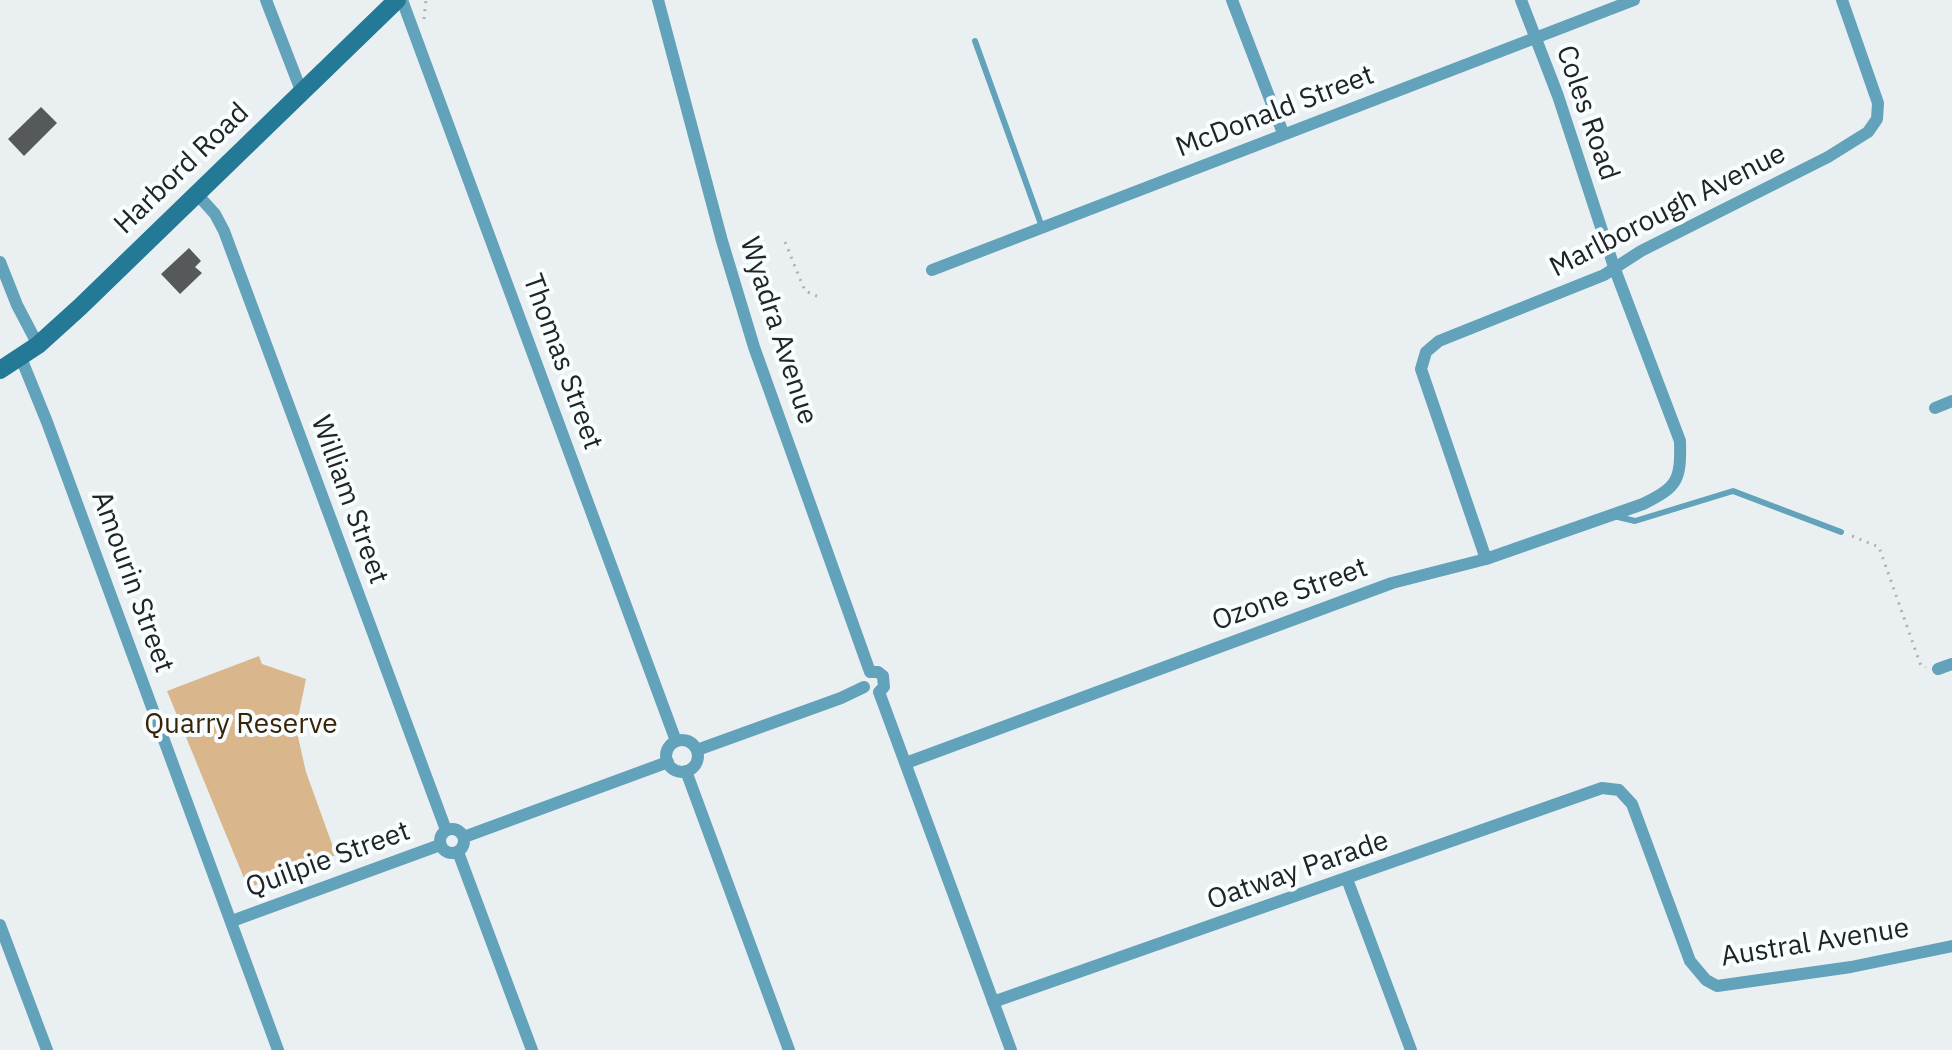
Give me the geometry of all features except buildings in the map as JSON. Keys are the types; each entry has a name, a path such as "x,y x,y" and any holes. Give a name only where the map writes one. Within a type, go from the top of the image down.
{"main road":[{"name":"Harbord Road","path":"0,370 38,345 400,0"}],"street":[{"path":"266,0 302,93"},
{"name":"Thomas Street","path":"400,0 676,741"},
{"name":"Wyadra Avenue","path":"658,0 743,312 870,672"},
{"path":"1232,0 1283,133"},
{"name":"Coles Road","path":"1521,0 1558,96 1614,267 1680,441 1680,468"},
{"name":"McDonald Street","path":"932,270 1634,0"},
{"name":"Marlborough Avenue","path":"1486,559 1421,369 1426,352 1439,341 1604,275 1641,251 1828,157 1868,132 1877,119 1878,103 1842,0"},
{"name":"William Street","path":"196,193 215,214 224,231 446,830"},
{"path":"0,262 17,305 38,345"},
{"name":"Amourin Street","path":"21,358 278,1050"},
{"path":"1935,408 1952,401"},
{"name":"Ozone Street","path":"906,763 1392,583 1486,559 1611,515 1668,492 1680,468"},
{"path":"1938,669 1952,664"},
{"path":"870,672 883,676 884,687 879,692 868,692 864,687 863,680 870,672"},
{"path":"697,750 864,687"},
{"path":"879,692 1011,1050"},
{"path":"676,741 690,743 697,750 697,761 686,771 673,769 668,762 667,752 676,741"},
{"path":"464,837 668,762"},
{"path":"686,771 789,1050"},
{"name":"Oatway Parade","path":"993,1002 1602,788 1619,790"},
{"name":"Austral Avenue","path":"1619,790 1632,804 1690,961 1706,980 1717,986 1851,967 1952,946"},
{"path":"457,829 464,837 463,847 458,852 448,852 440,845 446,830 457,829"},
{"name":"Quilpie Street","path":"232,921 440,845"},
{"path":"458,852 532,1050"},
{"path":"1347,879 1411,1050"},
{"path":"0,925 47,1050"}],"lane":[{"path":"975,41 1042,227"},
{"path":"1611,515 1635,521 1733,491 1841,532"}],"path":[{"path":"785,242 805,291 819,297"},
{"path":"1841,532 1879,547 1921,666 1938,669"}],"green space":[{"name":"Quarry Reserve","path":"259,656 262,664 306,679 296,728 306,772 336,855 248,888 167,691"}]}
